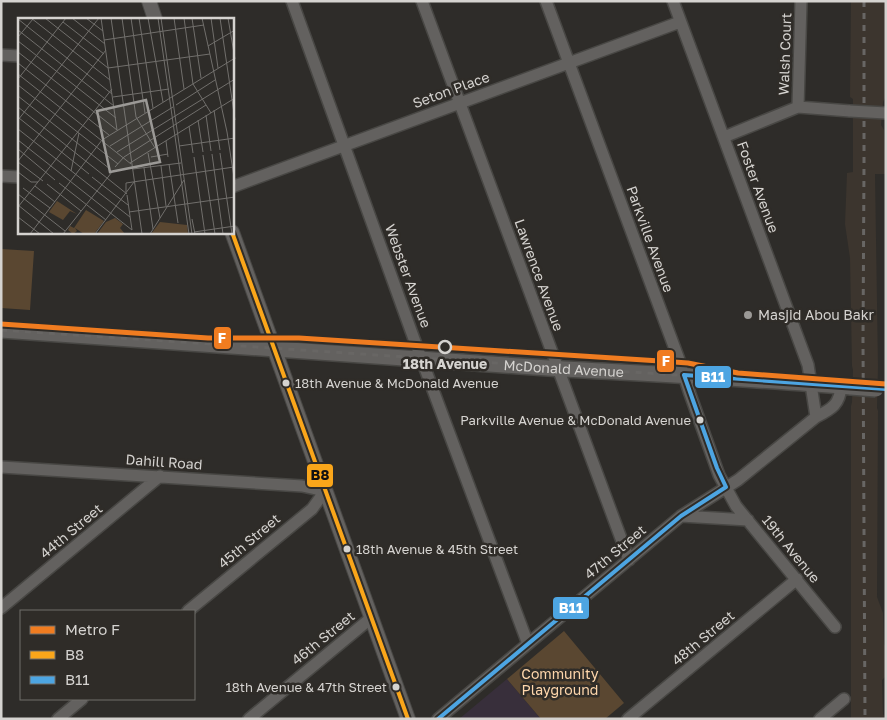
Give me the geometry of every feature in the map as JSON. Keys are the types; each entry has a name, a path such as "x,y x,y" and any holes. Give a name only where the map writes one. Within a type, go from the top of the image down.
{"main road":[{"name":"McDonald Avenue","path":"1,330 274,350 881,389"}],"street":[{"path":"149,1 155,18"},
{"name":"Webster Avenue","path":"292,1 528,644"},
{"name":"Lawrence Avenue","path":"422,1 629,560"},
{"name":"Parkville Avenue","path":"546,1 717,468 726,487"},
{"name":"Foster Avenue","path":"673,1 808,365 811,384"},
{"name":"Walsh Court","path":"798,108 802,1"},
{"name":"Seton Place","path":"234,186 680,22"},
{"path":"1,54 18,56"},
{"path":"724,137 798,108 886,114"},
{"path":"1,176 18,177"},
{"path":"233,234 408,719"},
{"path":"811,384 816,417"},
{"name":"47th Street","path":"438,719 681,516 738,480 816,417 828,411 835,404 846,386"},
{"name":"Dahill Road","path":"1,467 302,486 325,491"},
{"name":"44th Street","path":"1,608 160,476"},
{"name":"19th Avenue","path":"726,487 736,506 835,626"},
{"name":"45th Street","path":"189,610 310,510 325,491"},
{"path":"681,516 748,520"},
{"name":"48th Street","path":"628,719 797,580"},
{"name":"46th Street","path":"249,719 371,618"},
{"path":"820,719 844,699"},
{"path":"58,719 81,700"}],"shaded area":[{"path":"851,1 885,1 886,96 883,102 881,125 884,130 886,174 875,174 878,367 877,597 883,613 884,644 886,648 886,676 882,680 883,714 886,719 851,719 851,406 853,370 850,258 845,224 847,173 853,172 853,99 850,97"},
{"path":"507,679 541,719 459,719"}],"green space":[{"path":"1,249 34,251 30,310 1,308"},
{"name":"Community Playground","path":"564,631 624,703 605,719 541,719 507,679"}],"railway":[{"path":"864,1 865,719"},
{"path":"1,330 886,389"}],"metro line":[{"name":"F","path":"1,324 208,338 299,338 660,361 688,363 738,373 886,384"}],"transit line":[{"name":"B8","path":"233,234 408,719"},
{"name":"B11","path":"438,719 681,516 726,487 717,468 684,375 886,389"}],"place":[{"name":"Masjid Abou Bakr","path":"748,315"},
{"name":"18th Avenue","path":"445,347"},
{"name":"18th Avenue & McDonald Avenue","path":"286,383"},
{"name":"Parkville Avenue & McDonald Avenue","path":"700,420"},
{"name":"18th Avenue & 45th Street","path":"347,549"},
{"name":"18th Avenue & 47th Street","path":"396,687"}]}
